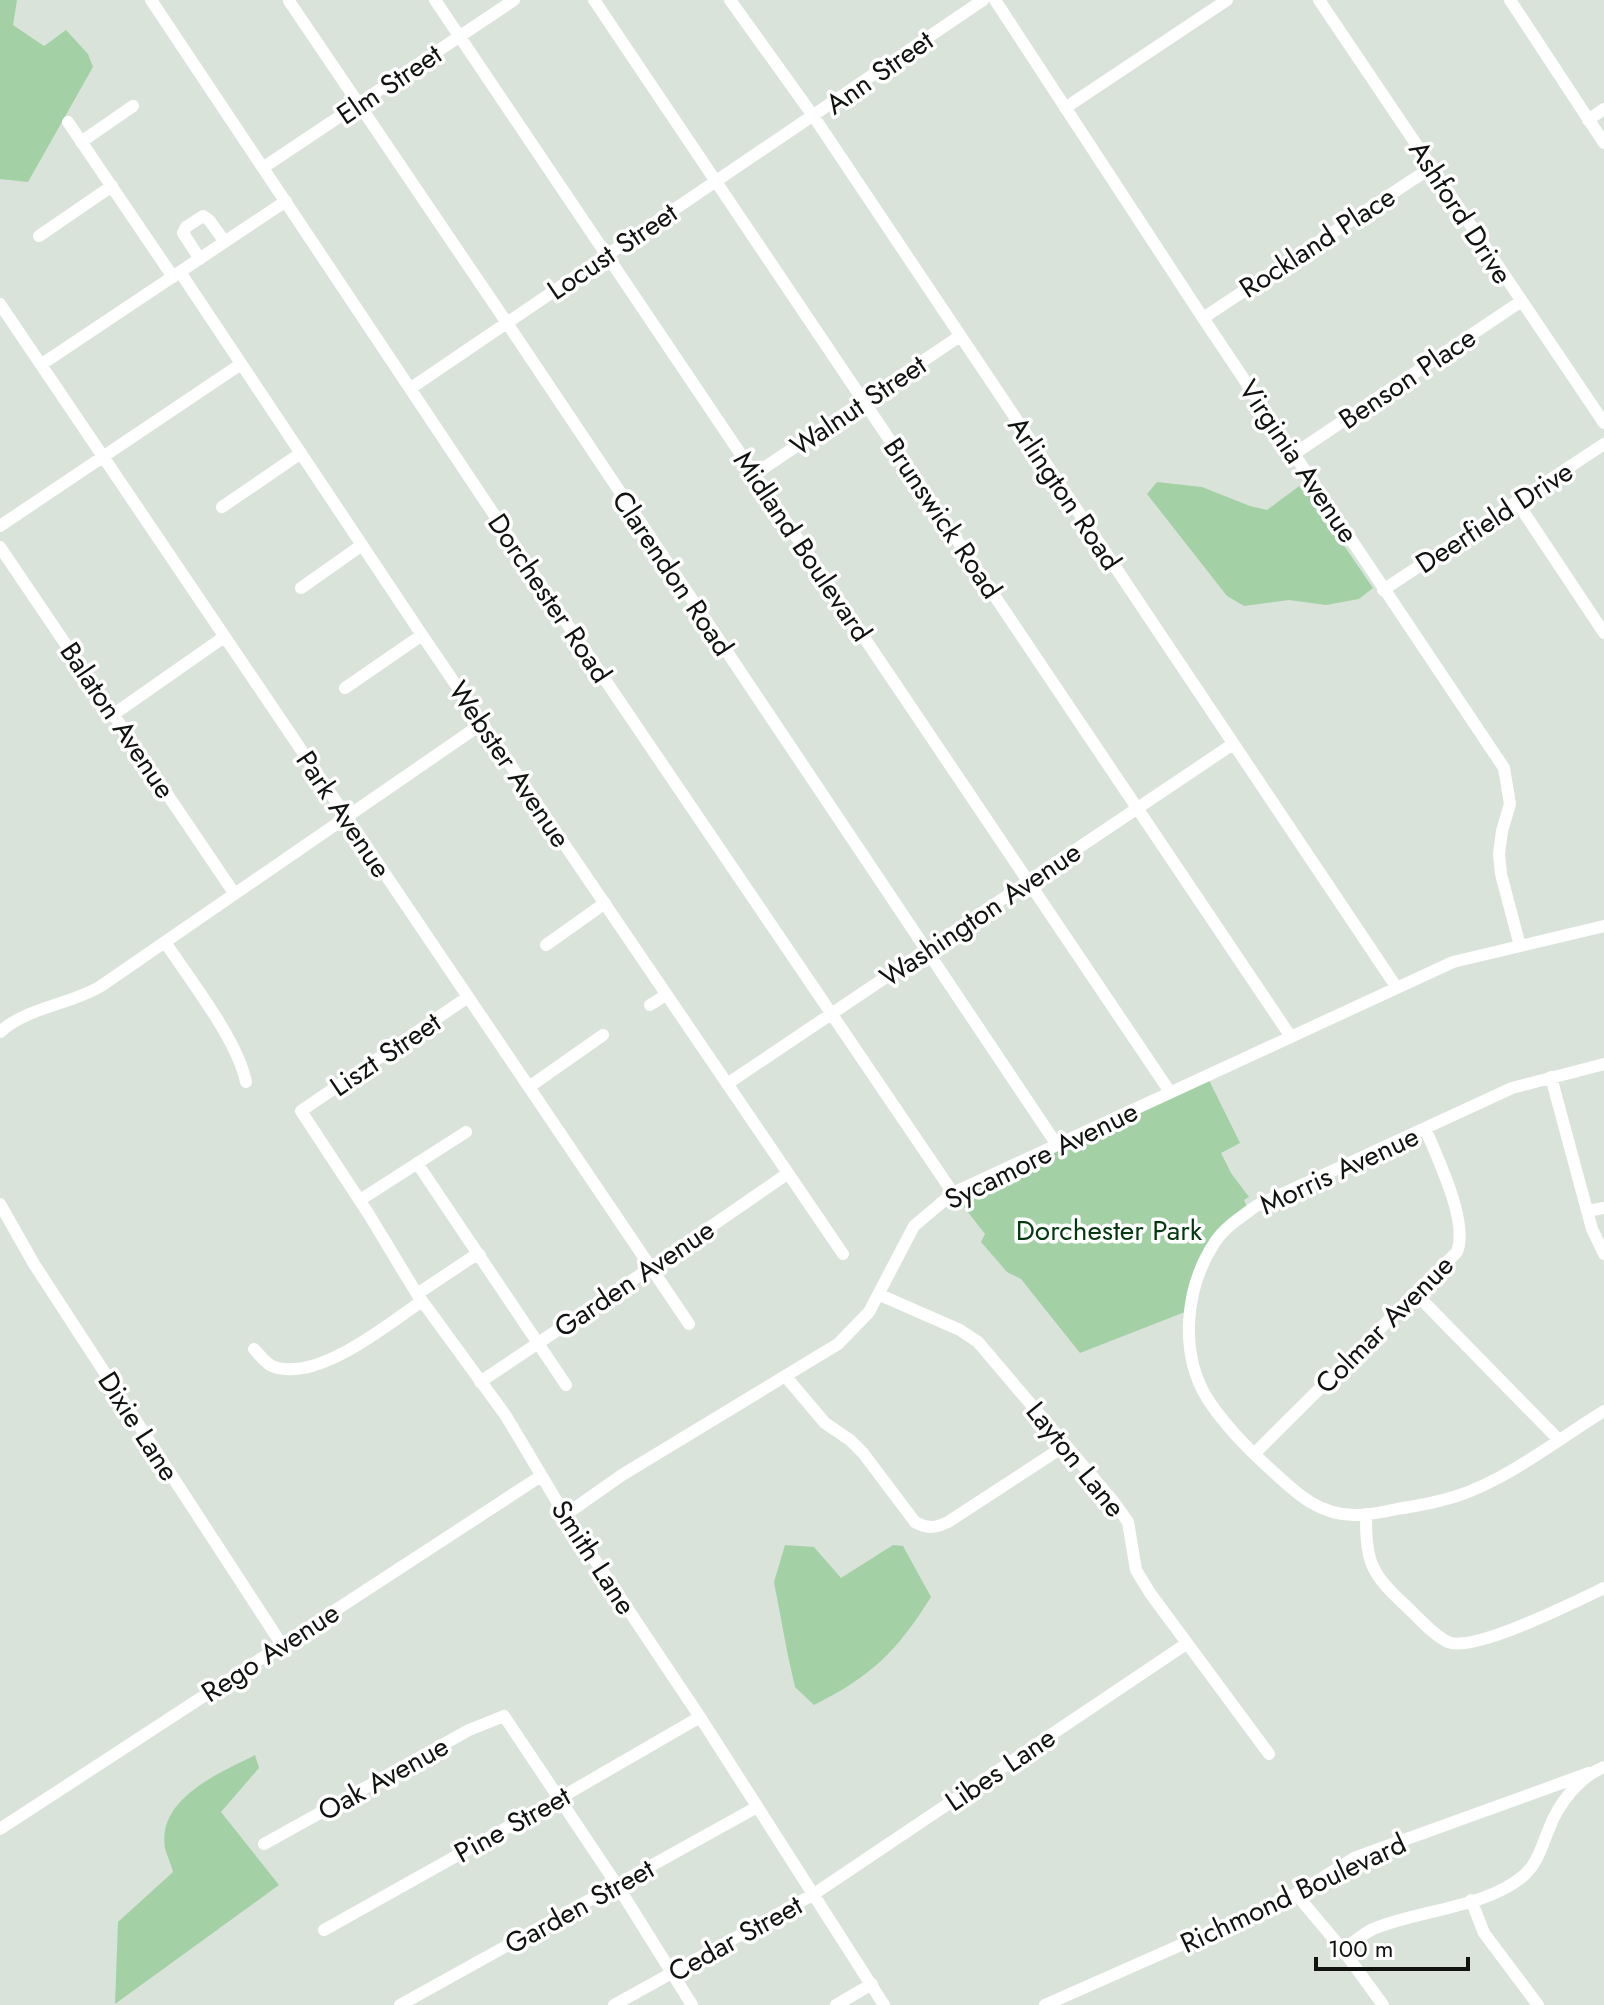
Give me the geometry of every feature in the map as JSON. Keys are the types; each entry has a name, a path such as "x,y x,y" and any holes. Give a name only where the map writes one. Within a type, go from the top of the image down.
{"street":[{"name":"Dorchester Road","path":"151,0 830,1015 953,1193"},
{"name":"Midland Boulevard","path":"435,0 1170,1092"},
{"name":"Elm Street","path":"264,167 514,0"},
{"name":"Brunswick Road","path":"594,0 1291,1037"},
{"name":"Arlington Road","path":"730,0 814,117 1397,988"},
{"name":"Ann Street","path":"814,117 983,0"},
{"name":"Virginia Avenue","path":"995,0 1383,590 1504,768 1510,804 1499,854 1501,874 1520,946"},
{"path":"1065,108 1227,0"},
{"name":"Ashford Drive","path":"1319,0 1604,423"},
{"path":"1510,0 1604,143"},
{"name":"Clarendon Road","path":"289,1 1057,1145"},
{"path":"81,142 133,106"},
{"path":"1588,120 1604,109"},
{"name":"Locust Street","path":"411,388 716,180 814,117"},
{"name":"Webster Avenue","path":"68,122 241,364 843,1254"},
{"name":"Rockland Place","path":"1203,318 1432,167"},
{"path":"39,236 112,186"},
{"path":"42,364 286,201"},
{"path":"200,259 183,233 193,222 203,216 225,242"},
{"name":"Benson Place","path":"1294,454 1520,302"},
{"name":"Park Avenue","path":"0,304 689,1324"},
{"name":"Walnut Street","path":"755,474 960,336"},
{"path":"0,526 241,364"},
{"name":"Deerfield Drive","path":"1383,590 1604,444"},
{"path":"222,507 301,453"},
{"path":"1517,502 1604,633"},
{"path":"301,588 362,545"},
{"name":"Balaton Avenue","path":"0,547 234,893"},
{"path":"345,688 422,635"},
{"path":"114,714 224,637"},
{"path":"0,1032 23,1017 90,992 347,819 483,723"},
{"name":"Washington Avenue","path":"727,1084 1233,744"},
{"path":"546,945 605,903"},
{"name":"Sycamore Avenue","path":"565,1515 622,1475 838,1344 863,1319 880,1295 914,1226 953,1193 1453,962 1604,926"},
{"path":"165,942 232,1045 242,1064 246,1082"},
{"path":"650,1005 666,995"},
{"name":"Liszt Street","path":"301,1111 468,997"},
{"path":"529,1087 603,1035"},
{"name":"Morris Avenue","path":"1604,1064 1512,1088 1256,1206 1224,1230 1204,1261 1190,1310 1190,1353 1207,1398 1254,1454 1309,1503 1333,1513 1366,1514 1457,1496 1498,1477 1604,1411"},
{"path":"1551,1077 1592,1229 1604,1254"},
{"name":"Smith Lane","path":"301,1111 420,1298 506,1416 565,1515 700,1717 884,2005"},
{"name":"Colmar Avenue","path":"1254,1454 1387,1319 1451,1261 1461,1243 1459,1221 1426,1130"},
{"path":"360,1200 466,1132"},
{"path":"417,1163 566,1385"},
{"name":"Garden Avenue","path":"480,1382 787,1174"},
{"name":"Dixie Lane","path":"0,1204 34,1264 282,1645"},
{"path":"1588,1211 1604,1208"},
{"path":"254,1349 271,1365 297,1368 316,1364 352,1348 480,1255"},
{"path":"1416,1294 1558,1439"},
{"name":"Layton Lane","path":"880,1295 960,1330 978,1342 1066,1445 1128,1522 1136,1570 1186,1644 1269,1754"},
{"path":"786,1377 812,1411 863,1453 915,1522 931,1528 975,1505 1066,1445"},
{"name":"Rego Avenue","path":"0,1829 541,1476"},
{"path":"1366,1514 1366,1547 1378,1577 1416,1616 1449,1642 1477,1641 1540,1618 1604,1588"},
{"name":"Libes Lane","path":"814,1894 1186,1644"},
{"name":"Oak Avenue","path":"264,1844 469,1730 504,1716 560,1798"},
{"name":"Pine Street","path":"324,1930 700,1717"},
{"name":"Richmond Boulevard","path":"1045,2005 1296,1894 1354,1858 1604,1767"},
{"path":"1343,1950 1375,1928 1471,1900 1510,1885 1538,1858 1557,1813 1589,1773"},
{"path":"560,1798 692,2005"},
{"name":"Garden Street","path":"400,2005 757,1807"},
{"name":"Cedar Street","path":"614,2005 814,1894"},
{"path":"1296,1894 1343,1950 1383,2005"},
{"path":"1471,1900 1484,1933 1538,2005"},
{"path":"836,2005 872,1984"}],"green space":[{"path":"0,0 17,0 13,25 44,46 66,30 88,54 93,67 28,182 0,179"},
{"path":"1157,482 1202,487 1267,510 1302,484 1373,588 1359,599 1326,605 1289,600 1244,606 1227,596 1147,494"},
{"name":"Dorchester Park","path":"1207,1076 1240,1143 1221,1153 1249,1197 1244,1200 1249,1211 1215,1241 1190,1310 1080,1353 1021,1279 1007,1272 981,1242 985,1234 953,1193"},
{"path":"785,1545 814,1547 841,1578 893,1545 903,1546 931,1597 907,1633 882,1660 852,1683 814,1705 795,1687 774,1582"},
{"path":"255,1755 259,1768 221,1812 279,1885 115,2004 118,1922 173,1872 165,1848 165,1830 171,1815 181,1801 209,1779"}]}
